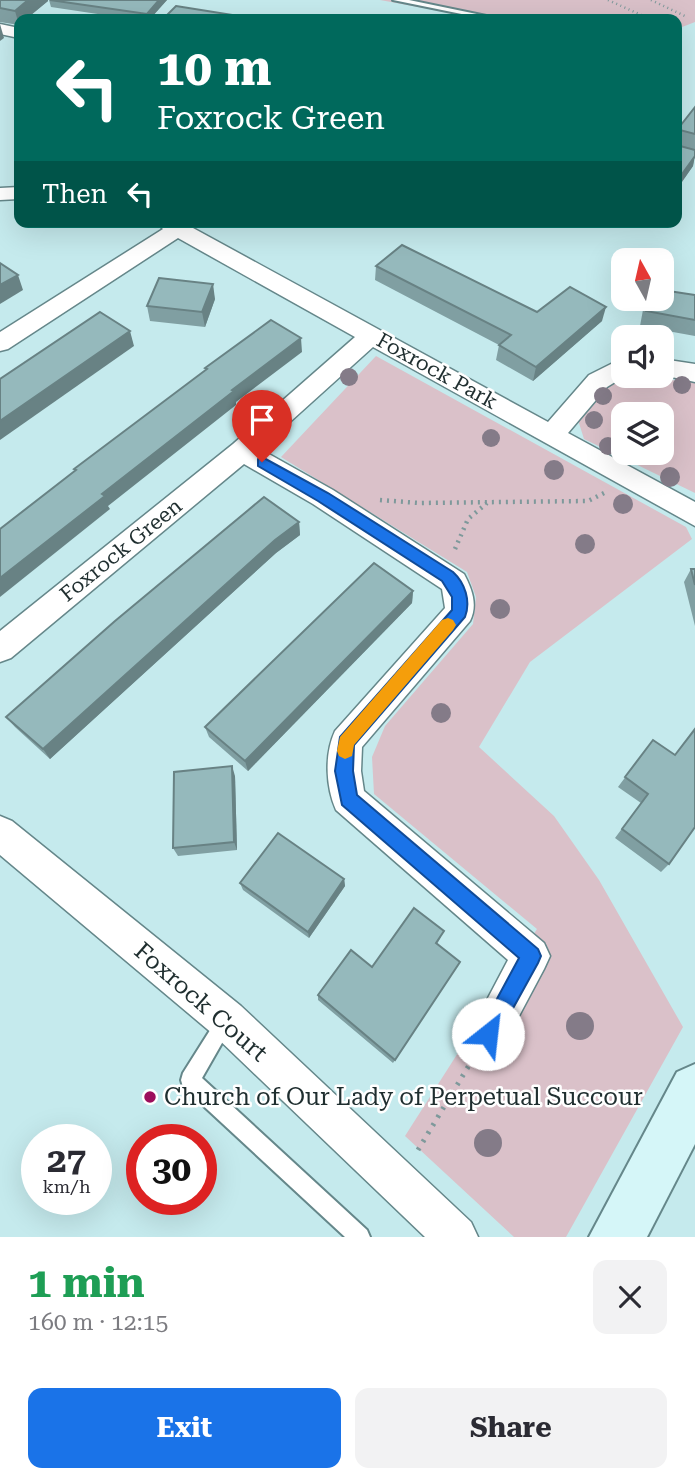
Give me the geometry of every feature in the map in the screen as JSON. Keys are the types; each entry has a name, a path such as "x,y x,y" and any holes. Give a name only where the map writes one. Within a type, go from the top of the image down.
{"main road":[{"path":"617,1237 695,1090"}],"street":[{"name":"Foxrock Park","path":"0,342 167,228"},
{"name":"Foxrock Park","path":"177,228 695,515"},
{"name":"Foxrock Green","path":"0,649 242,451 373,335"},
{"path":"674,369 695,373"},
{"path":"552,435 598,381 611,373"},
{"path":"242,451 323,497 454,582 460,597 460,612 346,742 344,771 348,799 531,956 488,1034"},
{"name":"Foxrock Court","path":"0,833 227,1020 456,1237"}],"lane":[{"path":"397,0 471,14"},
{"path":"227,1020 190,1080 360,1237"}],"path":[{"path":"608,0 639,14"},
{"path":"650,0 680,14"},
{"path":"682,15 687,17"},
{"path":"323,497 419,503 588,501 603,494 623,476"},
{"path":"448,577 457,542 468,519 489,502"},
{"path":"398,1182 488,1034"}],"shaded area":[{"path":"380,0 695,0 695,22 682,27 682,14 457,14"},
{"path":"376,356 686,527 692,539 530,662 479,747 554,816 599,880 683,1027 566,1237 514,1237 405,1136 537,929 374,794 372,757 385,726 473,624 476,597 467,572 281,457"},
{"path":"674,380 695,382 695,493 637,465 674,465 674,402 611,402 611,452 584,439 578,420 611,382 611,388 674,388"}],"building":[{"path":"0,0 28,0 15,11 0,8"},
{"path":"50,0 159,0 147,14"},
{"path":"176,6 226,14 168,14"},
{"path":"695,107 695,134 682,131 682,124"},
{"path":"682,147 695,150 695,156 682,174"},
{"path":"402,245 537,312 570,287 606,307 536,367 499,345 511,335 376,266"},
{"path":"0,263 18,275 0,285"},
{"path":"159,278 213,284 202,312 147,306"},
{"path":"674,292 695,295 695,320 651,312 674,312"},
{"path":"100,312 130,331 0,421 0,379"},
{"path":"271,320 301,338 232,390 234,391 102,494 105,496 0,578 0,529 76,470 74,469"},
{"path":"264,497 299,522 275,540 43,749 6,717 115,621"},
{"path":"374,563 413,591 245,761 205,727"},
{"path":"691,569 695,569 695,585"},
{"path":"695,729 695,827 669,864 622,829 648,794 625,777 653,740 675,755"},
{"path":"232,766 234,842 173,848 174,772"},
{"path":"278,833 344,879 308,932 240,883"},
{"path":"414,908 444,931 436,943 460,962 395,1060 318,995 351,950 372,967"}],"slow traffic":[{"path":"345,751 346,742 448,625"}],"place":[{"name":"Church of Our Lady of Perpetual Succour","path":"150,1097"}],"route":[{"path":"262,462 323,497 448,577 454,582 460,597 460,612 346,742 344,771 348,799 531,956 488,1034"}]}
